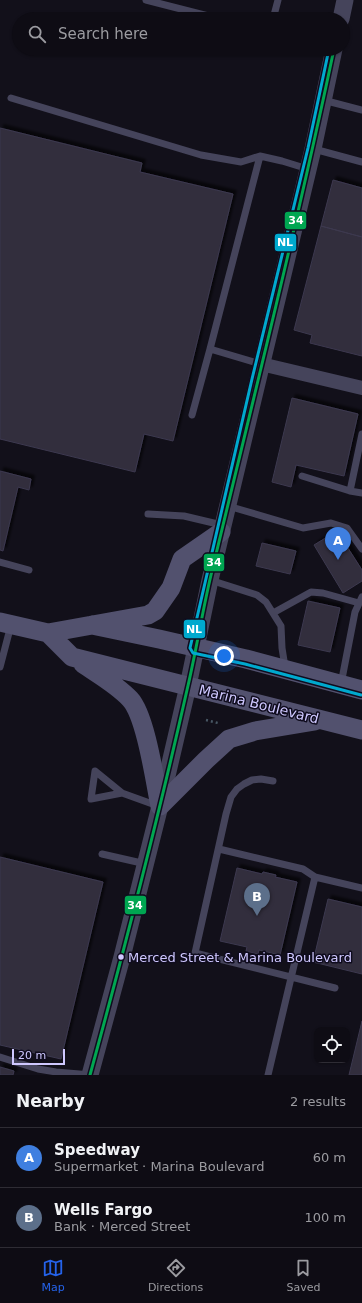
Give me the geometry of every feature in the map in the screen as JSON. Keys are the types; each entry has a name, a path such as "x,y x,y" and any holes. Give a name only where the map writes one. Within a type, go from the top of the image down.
{"main road":[{"path":"6,623 48,633 148,616 155,611 171,588 182,559 222,529"},
{"path":"92,625 246,659 362,690"},
{"path":"48,633 72,657 120,689 137,708 145,736 160,806"},
{"name":"Marina Boulevard","path":"72,657 362,730"},
{"path":"160,806 206,760 230,739 255,731 322,720"}],"street":[{"path":"342,12 345,0"},
{"path":"90,1075 124,952 160,806 227,506 313,149 332,56"},
{"path":"261,364 362,388"}],"lane":[{"path":"146,0 193,12"},
{"path":"275,12 278,0"},
{"path":"11,98 201,155 241,162 260,156 308,169"},
{"path":"323,100 362,110"},
{"path":"313,149 362,162"},
{"path":"192,415 260,156"},
{"path":"210,349 261,364"},
{"path":"350,490 362,434"},
{"path":"302,476 362,493"},
{"path":"227,506 304,528 331,523 347,528 362,549"},
{"path":"148,514 184,516 222,529"},
{"path":"0,562 29,570"},
{"path":"210,580 257,595 266,602 281,626 282,648 286,670"},
{"path":"273,613 311,592 360,600 355,612 341,684"},
{"path":"0,667 6,623"},
{"path":"122,793 91,799 95,771 122,793 160,806"},
{"path":"273,781 261,779 252,780 237,789 231,796 195,953 335,988"},
{"path":"218,849 303,869 315,877 362,888"},
{"path":"102,854 146,864"},
{"path":"268,1075 315,877"},
{"path":"0,1057 38,1069 90,1075"}],"path":[{"path":"206,720 218,723 220,729"}],"building":[{"path":"0,128 142,163 140,172 233,194 173,441 144,434 135,472 0,439"},
{"path":"333,180 362,188 362,237 321,226"},
{"path":"321,226 362,237 362,356 310,343 312,335 294,330"},
{"path":"292,398 358,414 344,476 296,465 291,487 272,482"},
{"path":"0,471 31,479 29,490 18,487 3,551 0,550"},
{"path":"337,531 362,570 362,581 343,593 314,545"},
{"path":"262,543 296,551 290,574 256,566"},
{"path":"308,601 340,608 330,652 298,645"},
{"path":"0,857 103,882 61,1059 0,1045"},
{"path":"237,868 262,874 263,872 276,875 275,877 297,882 280,955 259,950 258,954 246,951 247,947 220,941"},
{"path":"328,899 362,907 362,974 313,962"},
{"path":"362,1021 362,1075 349,1075"},
{"path":"0,1067 14,1071 13,1075 0,1075"}],"transit line":[{"name":"NL","path":"328,56 308,148 252,379 190,648 193,653 245,664 361,695"},
{"name":"34","path":"90,1075 165,787 211,575 290,247 333,56"}],"place":[{"name":"Speedway","path":"338,560"},
{"name":"Wells Fargo","path":"257,916"},
{"name":"Merced Street & Marina Boulevard","path":"121,957"}]}
